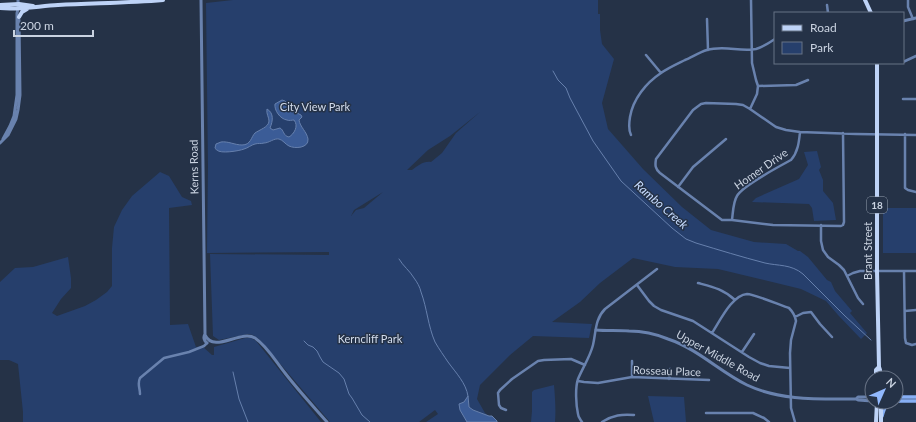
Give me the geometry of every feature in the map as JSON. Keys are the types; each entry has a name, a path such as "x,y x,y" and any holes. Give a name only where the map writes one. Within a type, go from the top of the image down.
{"main road":[{"path":"0,5 38,6 163,0"},
{"path":"865,0 871,12"},
{"path":"0,8 18,6 27,8 38,6"},
{"path":"19,17 27,8"},
{"name":"Brant Street","path":"877,64 877,271 880,370"},
{"name":"Brant Street","path":"876,370 879,367"},
{"path":"904,397 916,397"},
{"path":"904,401 916,401"},
{"path":"876,410 876,422"},
{"path":"881,420 883,410"}],"street":[{"name":"Kerns Road","path":"201,0 205,334 208,342"},
{"path":"750,108 757,94 758,86 753,70 751,0"},
{"path":"904,21 914,18 908,7 908,0"},
{"path":"827,5 828,12"},
{"path":"0,143 13,127 18,110 20,95 18,6"},
{"path":"3,140 14,116 17,95 16,43 18,6"},
{"path":"707,19 708,50"},
{"path":"631,135 629,124 634,103 639,94 660,73 708,50 719,48 760,48 774,40"},
{"path":"646,55 660,73"},
{"path":"904,62 916,56"},
{"path":"758,86 796,85 808,80"},
{"path":"904,99 916,99"},
{"path":"843,134 844,222 841,226 773,225 722,220 657,171 655,164 656,159 693,110 701,104 706,103 743,105 750,108 776,127 786,130 843,134 916,135"},
{"name":"Homer Drive","path":"732,220 736,196 748,185 791,160 798,149 800,132"},
{"path":"905,134 906,188 916,192"},
{"path":"678,187 693,167 726,140"},
{"path":"821,225 822,250 844,270 858,298 863,304"},
{"path":"582,422 578,415 576,398 578,381 590,356 598,318 604,310 657,269"},
{"path":"904,271 906,343 916,344"},
{"path":"847,276 853,272 916,271"},
{"path":"698,283 715,287 735,300"},
{"path":"637,285 654,306 661,310 693,321 760,363 769,366 790,368"},
{"path":"712,333 735,300 748,294 789,308 792,311 796,321 790,348 792,414 795,422"},
{"path":"905,311 916,310"},
{"path":"795,316 811,312 832,337"},
{"name":"Upper Middle Road","path":"596,330 636,331 670,339 695,352 747,385 766,392 791,398 818,399 864,397"},
{"path":"742,352 754,334"},
{"path":"140,394 138,385 140,378 161,360 189,352 204,346 208,342 221,342 245,336 254,338 261,342 327,422"},
{"path":"506,410 501,408 499,405 498,393 512,379 538,361 571,359 585,365"},
{"path":"632,361 632,377"},
{"path":"669,379 670,369"},
{"name":"Rosseau Place","path":"578,381 598,383 632,377 709,380"},
{"name":"Upper Middle Road","path":"856,398 858,400 864,400"},
{"path":"706,413 753,413 769,422"},
{"path":"602,422 614,416 634,415"}],"green space":[{"path":"233,0 598,0 598,14 600,14 602,44 614,59 602,103 608,129 643,169 682,207 711,230 754,242 786,244 808,257 827,280 831,282 835,291 852,311 850,313 867,333 861,339 826,301 801,289 718,269 675,267 633,258 600,283 580,302 552,322 592,324 589,338 533,336 510,355 480,385 477,399 485,413 489,416 469,407 468,397 464,402 476,415 491,422 426,422 438,414 435,410 419,422 330,422 259,339 248,334 219,340 213,336 210,254 329,255 329,252 207,253 208,167 206,3","holes":["480,112 456,133 442,153 431,162 423,163 412,170 407,170 428,150 450,136","383,192 364,208 356,210 351,216 354,210"]},
{"path":"817,151 821,167 819,170 823,180 823,191 833,203 836,220 814,221 812,208 809,204 752,202 756,198 799,179 808,165 804,152"},
{"path":"160,172 169,176 182,197 191,201 192,205 169,208 170,325 188,324 196,347 202,346 212,355 214,355 214,347 245,338 251,338 256,341 321,422 23,422 18,364 9,360 0,360 0,282 15,268 33,267 68,257 71,288 61,299 52,313 57,316 85,306 96,300 107,292 112,286 112,248 114,227 122,210 132,196"},
{"path":"883,208 916,208 916,253 883,253"},
{"path":"554,385 555,422 531,422 532,392 534,390"},
{"path":"648,396 684,397 686,422 654,422"}],"shaded area":[{"path":"282,100 302,117 299,120 308,139 308,142 304,146 292,147 277,139 266,143 255,144 238,151 222,152 216,150 216,144 221,142 242,145 247,144 255,133 266,127 269,123 267,109 271,113 272,117 270,128 273,130 280,128 286,135 289,137 291,136 296,125 294,120 282,118 275,109 275,104"},
{"path":"468,396 469,407 473,410 492,416 497,422 467,422 460,410 459,404 464,402"}],"waterway":[{"name":"Rambo Creek","path":"553,71 558,80 566,88 593,141 621,181 672,228 686,239 696,243 756,261 794,268 803,274 871,340"},
{"path":"399,259 420,288 435,342 463,382 468,396"},
{"path":"304,341 317,351 323,362 339,373 344,379 349,394 362,415 370,422"},
{"path":"233,372 239,399 248,422"}],"park label":[{"name":"City View Park","path":"315,107"},
{"name":"Kerncliff Park","path":"370,339"}]}
